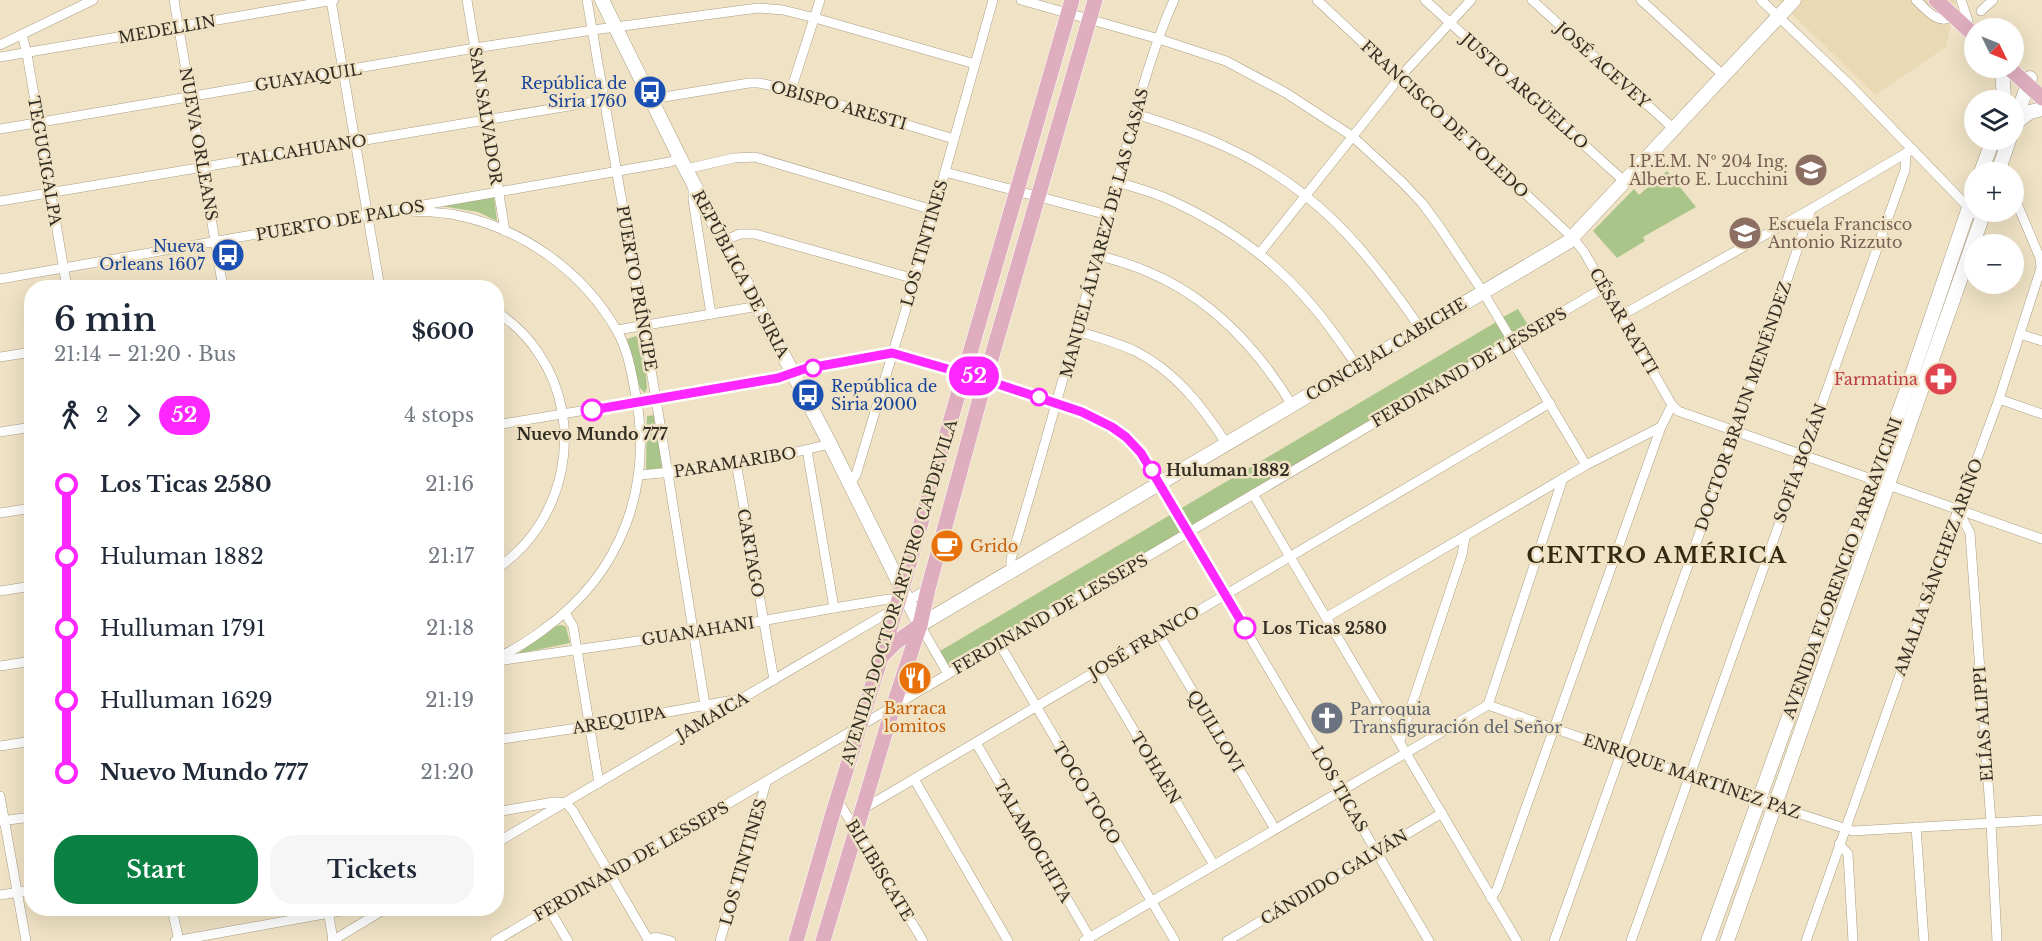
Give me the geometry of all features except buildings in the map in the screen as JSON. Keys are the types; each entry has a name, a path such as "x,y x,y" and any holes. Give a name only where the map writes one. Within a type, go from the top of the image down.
{"main road":[{"name":"REPÚBLICA DE SIRIA","path":"602,0 693,183 830,444 901,599 920,625"},
{"name":"AVENIDA DOCTOR ARTURO CAPDEVILA","path":"823,941 920,625 927,589 1095,0"},
{"name":"CONCEJAL CABICHE","path":"920,625 1573,238 1794,0"},
{"path":"1936,0 1964,21"},
{"path":"1945,0 1964,21"},
{"name":"AVENIDA DOCTOR ARTURO CAPDEVILA","path":"796,941 880,658 901,599 1069,7"},
{"path":"2033,84 2042,98"},
{"path":"2024,103 2033,84"},
{"path":"2024,117 2030,112 2042,109"},
{"name":"AVENIDA FLORENCIO PARRAVICINI","path":"1708,941 1964,222"},
{"name":"AVENIDA FLORENCIO PARRAVICINI","path":"1727,941 1887,485 1983,222"},
{"path":"880,658 895,643 920,625"}],"street":[{"path":"0,43 93,0"},
{"name":"NUEVA ORLEANS","path":"174,0 222,280"},
{"path":"332,0 379,280"},
{"name":"MEDELLIN","path":"0,57 332,0"},
{"name":"SAN SALVADOR","path":"467,0 505,231"},
{"name":"PUERTO PRÍNCIPE","path":"588,0 705,705 709,717"},
{"path":"791,90 820,0"},
{"name":"LOS TINTINES","path":"849,484 856,475 915,279 993,0"},
{"path":"1021,0 1069,7 1088,19 1226,61 1320,114 1352,136 1422,203 1483,292 1586,465"},
{"name":"MANUEL ÁLVAREZ DE LAS CASAS","path":"1011,570 1011,559 1058,404 1136,114 1158,39 1174,0"},
{"name":"FRANCISCO DE TOLEDO","path":"1317,0 1573,238"},
{"name":"JUSTO ARGÜELLO","path":"1425,0 1625,182"},
{"path":"1259,254 1400,77 1471,0"},
{"name":"JOSÉ ACEVEY","path":"1532,0 1674,129"},
{"path":"1641,0 1724,76"},
{"path":"1761,0 1848,82 1909,151 1964,203"},
{"path":"1916,0 1935,18 1964,22"},
{"path":"1961,0 1964,18"},
{"path":"1981,11 1993,0"},
{"name":"GUAYAQUIL","path":"0,129 475,48 758,8 783,10 815,18 975,64"},
{"name":"TEGUCIGALPA","path":"22,34 66,280"},
{"name":"OBISPO ARESTI","path":"652,99 759,83 791,90 954,139"},
{"name":"TALCAHUANO","path":"0,201 605,100"},
{"path":"1136,114 1197,134 1227,147 1259,164 1305,194 1342,227 1365,252 1420,328"},
{"path":"1622,315 1909,151"},
{"name":"SOFÍA BOZÁN","path":"1631,941 1905,170 1909,151"},
{"name":"PUERTO DE PALOS","path":"0,279 670,162 755,157 933,210"},
{"path":"945,171 1108,215"},
{"path":"1118,182 1167,198 1195,212 1229,232 1259,254 1310,302 1357,366"},
{"path":"693,183 693,200 711,314"},
{"name":"DOCTOR BRAUN MENÉNDEZ","path":"1554,941 1736,431 1811,209"},
{"path":"397,210 459,215 505,231 549,255 590,293 617,330 626,350 638,402 642,453 640,475 624,533 603,570 566,613 504,655"},
{"name":"AMALIA SÁNCHEZ ARIÑO","path":"1806,941 1999,399 2020,334 2041,262 2024,222"},
{"path":"724,240 740,234 755,234 915,279"},
{"name":"CÉSAR RATTI","path":"1573,238 1622,315 1672,405"},
{"path":"1098,255 1160,277 1210,309 1240,334 1267,366 1292,405"},
{"name":"FERDINAND DE LESSEPS","path":"495,941 1605,287"},
{"path":"617,330 759,306"},
{"path":"504,319 523,334 541,357 554,382 563,415 565,448 555,496 536,531 520,550 504,563"},
{"path":"1077,331 1123,346 1161,368 1186,388 1226,443"},
{"path":"2020,334 2042,341"},
{"path":"0,357 24,353"},
{"path":"504,424 778,378 804,369 892,353"},
{"name":"LOS TICAS","path":"892,353 986,380 1100,419 1126,437 1141,453 1429,941"},
{"path":"1999,399 2042,414"},
{"name":"JOSÉ FRANCO","path":"863,809 1550,403"},
{"path":"1491,898 1497,889 1661,427 1672,405 1682,414 2042,539"},
{"path":"1327,617 1563,478 1661,427"},
{"path":"0,432 24,428"},
{"name":"PARAMARIBO","path":"640,475 736,462 830,444"},
{"path":"807,450 834,608"},
{"name":"CARTAGO","path":"736,462 774,680"},
{"path":"1087,939 1488,705 1563,478"},
{"path":"1253,494 1517,941"},
{"path":"0,513 24,509"},
{"name":"ELÍAS ALIPPI","path":"1958,510 1970,533 1997,941"},
{"path":"1400,741 1462,555 1465,537"},
{"path":"0,591 24,587"},
{"name":"JAMAICA","path":"504,838 774,680 901,599 927,589"},
{"name":"GUANAHANI","path":"504,659 577,651 901,599"},
{"path":"566,613 571,621 577,651 599,783"},
{"name":"REPÚBLICA DE SIRIA","path":"920,625 948,674"},
{"name":"QUILLOVI","path":"1158,633 1275,829"},
{"name":"TOCO TOCO","path":"1000,645 1175,941"},
{"path":"0,666 24,662"},
{"name":"TOHAEN","path":"1098,670 1214,866"},
{"name":"AREQUIPA","path":"504,739 741,699"},
{"name":"ENRIQUE MARTÍNEZ PAZ","path":"1488,705 1775,806 1853,831 2042,820"},
{"path":"0,746 24,742"},
{"name":"TALAMOCHITA","path":"976,743 1087,939"},
{"path":"914,779 1008,941"},
{"name":"LOS TINTINES","path":"720,941 766,783"},
{"path":"0,796 2,821 26,941"},
{"name":"BILIBISCATE","path":"837,799 923,941"},
{"path":"504,811 554,802 566,803 611,873 649,940 656,937 671,941"},
{"name":"CÁNDIDO GALVÁN","path":"1227,941 1442,813"},
{"path":"2,821 24,818"},
{"path":"1916,827 1924,941"},
{"path":"1839,844 1848,854 1852,941"},
{"path":"0,895 24,891"},
{"path":"549,909 568,941"},
{"path":"173,916 177,941 304,916"},
{"path":"330,916 333,940 373,916"}],"shaded area":[{"path":"1778,0 1956,0 1946,47 1875,95"}],"green space":[{"path":"1667,171 1696,207 1643,237 1645,241 1617,258 1593,231 1634,189 1639,195"},
{"path":"494,197 497,221 478,212 441,206"},
{"path":"1518,309 1530,328 1514,336 1503,317"},
{"path":"1498,321 1507,339 1195,525 1191,526 1180,509"},
{"path":"642,334 647,387 645,393 640,388 627,339"},
{"path":"657,415 665,469 648,471 646,468 647,416"},
{"path":"1170,515 1181,532 952,671 940,651"},
{"path":"556,626 566,627 570,643 517,654"}],"bus line":[{"name":"52","path":"592,410 778,378 804,369 892,353 986,380 1082,412 1112,427 1126,437 1141,453 1245,628"}],"place":[{"name":"República de Siria 1760","path":"650,92"},
{"name":"I.P.E.M. Nº 204 Ing. Alberto E. Lucchini","path":"1811,170"},
{"name":"Escuela Francisco Antonio Rizzuto","path":"1745,233"},
{"name":"Nueva Orleans 1607","path":"228,255"},
{"name":"Farmatina","path":"1941,379"},
{"name":"República de Siria 2000","path":"808,395"},
{"name":"Nuevo Mundo 777","path":"592,410"},
{"name":"Huluman 1882","path":"1152,470"},
{"name":"Grido","path":"947,546"},
{"name":"Los Ticas 2580","path":"1245,628"},
{"name":"Barraca lomitos","path":"915,678"},
{"name":"Parroquia Transfiguración del Señor","path":"1327,718"}],"district":[{"name":"CENTRO AMÉRICA","path":"1657,555"}]}
